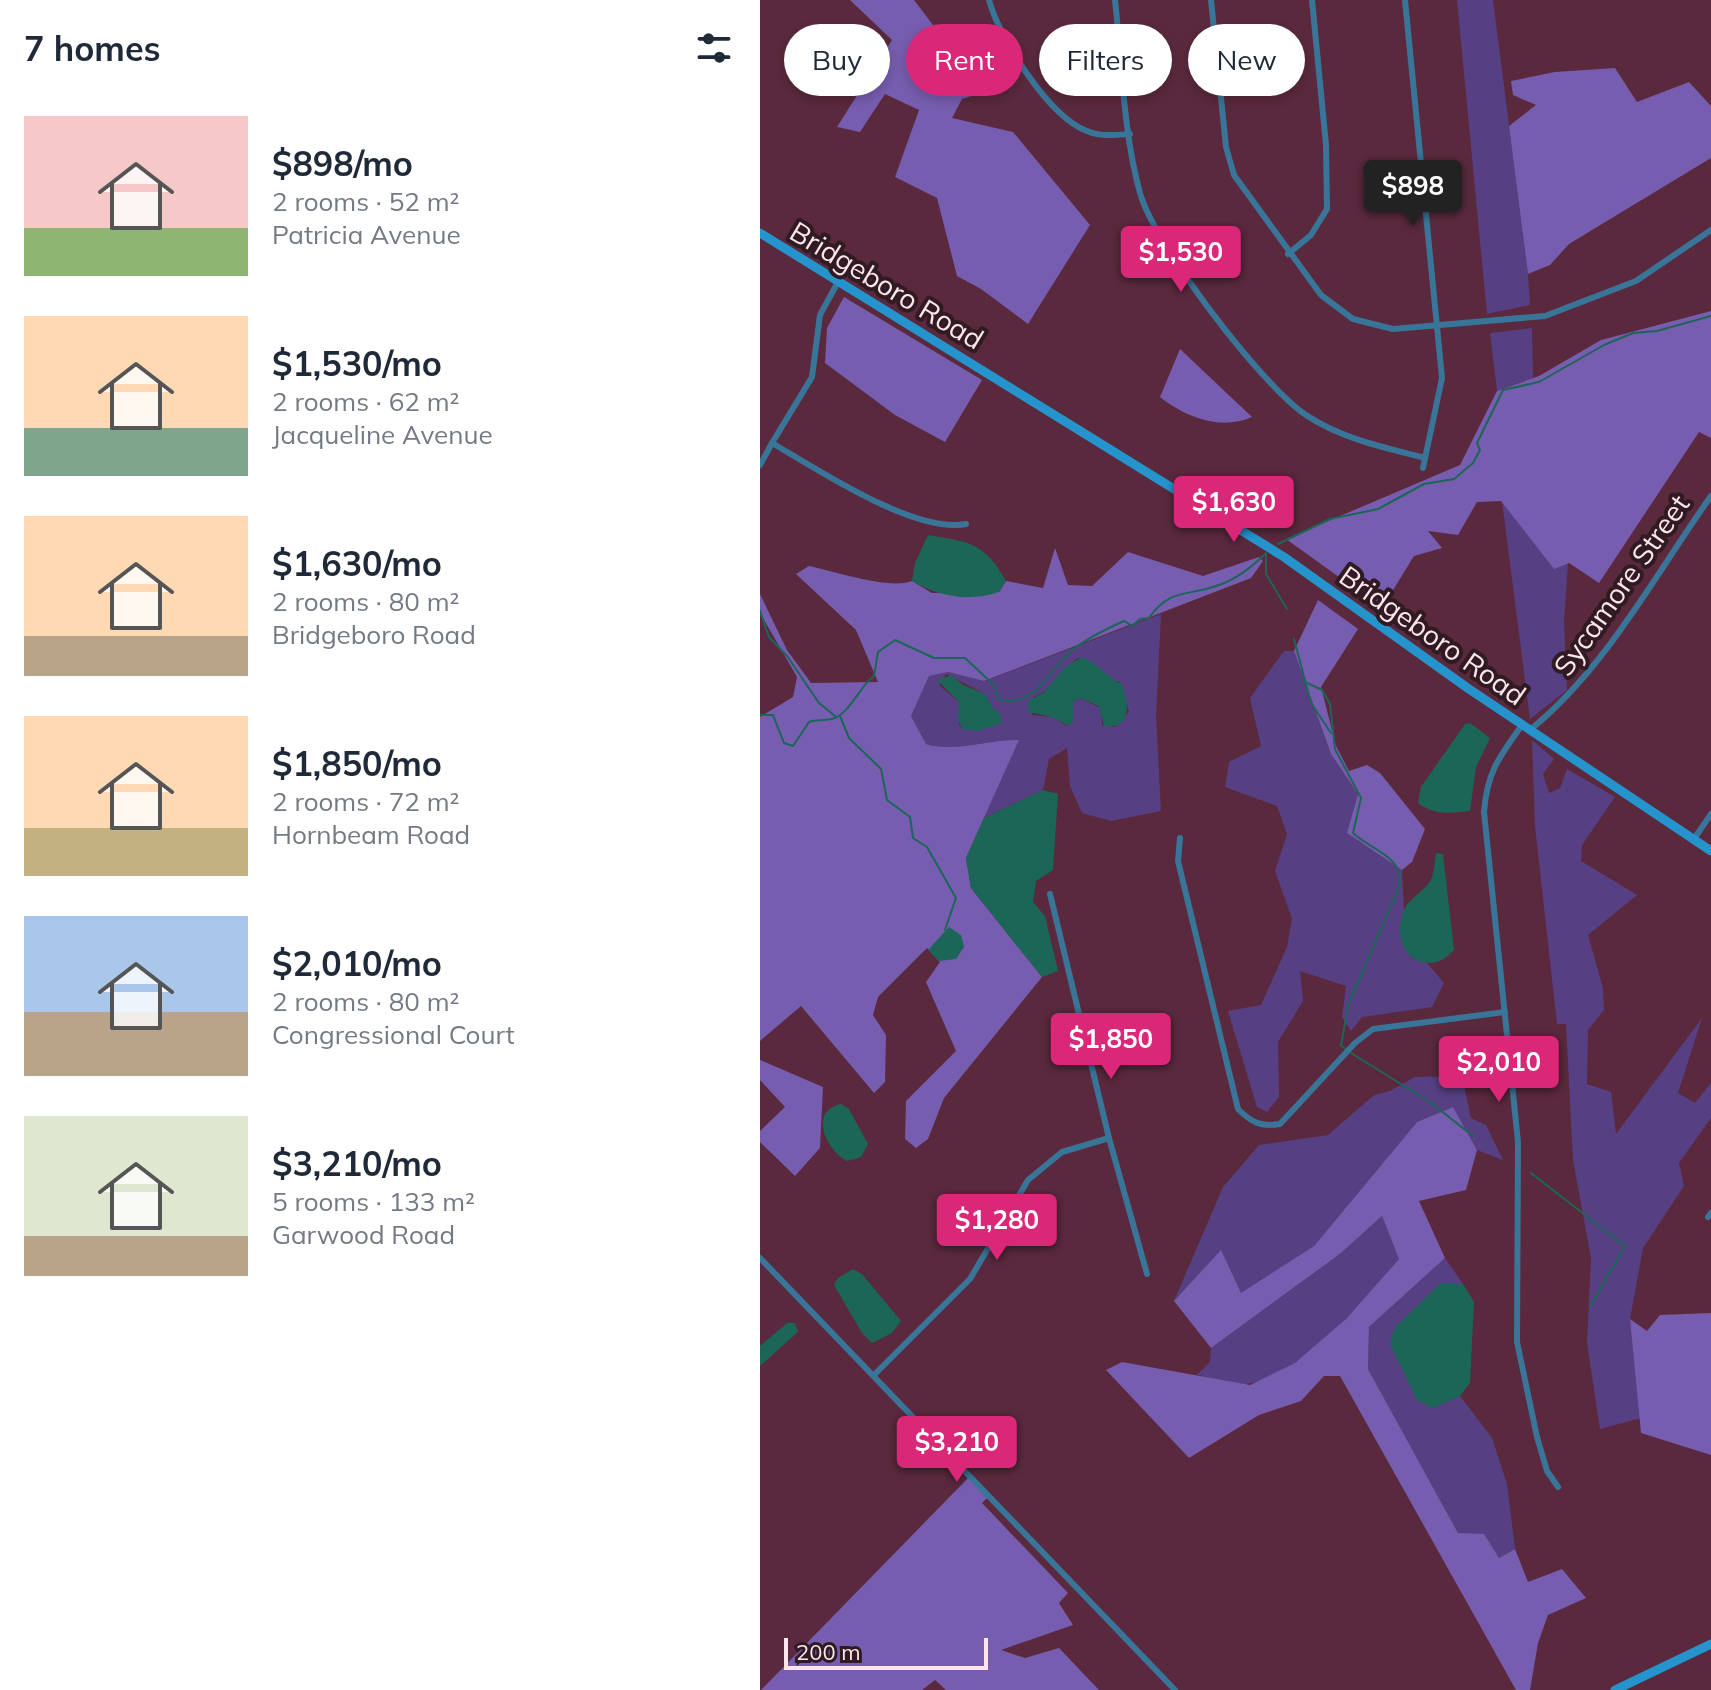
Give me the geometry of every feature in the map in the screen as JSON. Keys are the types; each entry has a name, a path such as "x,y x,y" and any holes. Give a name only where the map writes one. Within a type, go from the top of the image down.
{"main road":[{"name":"Bridgeboro Road","path":"760,233 1284,557 1526,727 1711,851"},
{"path":"1615,1690 1711,1644"}],"street":[{"path":"989,0 1007,43 1061,114 1086,131 1130,134"},
{"path":"1115,0 1130,134 1140,192 1155,231 1277,391 1304,414 1334,431 1425,458"},
{"path":"1211,0 1226,147 1234,175 1288,254 1321,295 1353,319 1393,329 1545,316 1591,301 1636,281 1711,230"},
{"path":"1288,254 1311,235 1327,209 1326,145 1312,0"},
{"path":"1405,0 1442,378 1423,468"},
{"path":"760,465 812,377 820,315 839,280"},
{"path":"772,443 868,499 940,524 966,524"},
{"name":"Sycamore Street","path":"1558,1487 1547,1471 1537,1437 1517,1342 1518,1142 1484,812 1487,782 1493,766 1526,727 1568,696 1602,656 1711,496"},
{"path":"1694,839 1711,814"},
{"path":"1180,838 1178,861 1238,1109 1249,1120 1264,1127 1280,1124 1355,1043 1373,1029 1505,1012"},
{"path":"1050,894 1109,1138 1147,1274"},
{"path":"874,1375 970,1279 1028,1180 1062,1152 1109,1138"},
{"path":"760,1258 1175,1690"}],"shaded area":[{"path":"850,0 914,0 932,24 906,24 906,96 971,96 962,99 952,118 1013,132 1090,225 1028,324 981,289 957,276 937,198 895,177 919,110 889,96 890,24 875,24"},
{"path":"1457,0 1493,0 1528,274 1530,305 1487,314"},
{"path":"1615,68 1637,102 1689,82 1711,106 1711,158 1569,244 1550,265 1528,274 1509,126 1536,105 1513,95 1511,81 1555,72"},
{"path":"857,96 884,96 860,132 837,127"},
{"path":"844,297 982,380 945,442 895,415 825,363 827,328"},
{"path":"1711,311 1711,438 1699,432 1599,583 1569,563 1554,569 1501,501 1477,502 1458,535 1428,531 1442,548 1414,556 1382,608 1286,539 1460,465 1497,391 1539,376 1601,340"},
{"path":"1532,328 1533,378 1497,391 1490,333"},
{"path":"1180,349 1252,417 1228,423 1204,420 1181,411 1160,397"},
{"path":"1502,501 1554,568 1568,563 1564,622 1567,690 1530,719"},
{"path":"928,535 965,542 982,551 1006,581 999,592 977,597 955,596 933,591 912,581 915,563"},
{"path":"1055,548 1068,585 1092,586 1128,552 1203,576 1259,557 1263,561 1251,578 984,681 948,672 929,676 911,716 926,744 949,747 1019,740 966,858 971,888 1042,977 944,1098 928,1139 916,1148 905,1139 906,1101 956,1051 926,982 940,962 927,948 878,997 873,1015 886,1035 885,1082 874,1093 801,1006 760,1041 760,717 793,697 797,677 760,613 760,594 787,650 811,683 878,682 856,630 796,574 809,566 876,582 912,581 932,593 999,592 1006,581 1043,588"},
{"path":"1318,600 1358,629 1321,687 1336,746 1349,771 1367,765 1380,773 1425,829 1412,862 1402,870 1347,833 1358,794 1331,754 1294,651"},
{"path":"1161,614 1156,716 1161,811 1111,821 1082,813 1070,786 1067,748 1049,759 1043,790 984,818 1019,740 948,747 926,744 911,716 929,676 948,672 985,681","holes":["1078,658 1091,662 1120,682 1129,712 1115,727 1102,725 1101,708 1080,698 1073,702 1072,723 1067,726 1053,717 1032,715 1033,697 1046,690","946,674 985,694 994,710 1001,714 1001,724 963,729 959,724 959,702 939,685"]},
{"path":"1284,651 1294,651 1331,754 1358,794 1347,833 1402,870 1404,910 1400,929 1412,958 1427,963 1444,983 1432,1007 1362,1017 1351,1031 1342,1017 1346,986 1300,971 1303,1001 1278,1042 1279,1097 1267,1112 1257,1107 1228,1011 1261,1005 1287,947 1292,919 1275,871 1287,834 1277,806 1225,787 1229,762 1261,746 1250,698"},
{"path":"1082,657 1122,684 1127,706 1124,719 1114,726 1104,726 1099,706 1080,698 1073,702 1073,721 1069,726 1052,717 1028,712 1029,700 1043,693 1064,668"},
{"path":"951,675 963,685 985,694 994,710 1001,714 1001,724 977,731 963,729 958,720 959,702 937,680"},
{"path":"1470,723 1490,738 1476,767 1470,811 1443,813 1418,803 1421,787 1465,724"},
{"path":"1532,740 1554,759 1543,774 1549,793 1560,788 1567,769 1615,797 1582,845 1581,861 1637,895 1588,935 1603,988 1604,1010 1588,1030 1587,1084 1611,1092 1616,1134 1702,1018 1678,1093 1695,1103 1711,1083 1711,1118 1679,1163 1684,1186 1643,1248 1630,1319 1641,1418 1600,1429 1587,1343 1591,1258 1573,1160 1566,1024 1557,1024 1535,826"},
{"path":"1043,790 1058,794 1053,870 1036,881 1033,902 1045,916 1058,971 1042,977 971,888 966,858 984,818"},
{"path":"1436,853 1443,854 1454,950 1442,960 1428,963 1419,961 1406,951 1400,927 1404,910 1431,880"},
{"path":"949,927 961,935 964,947 956,959 939,961 928,950"},
{"path":"760,1060 823,1087 820,1148 795,1176 760,1142 760,1131 785,1107 760,1080"},
{"path":"1462,1076 1471,1118 1486,1125 1503,1160 1477,1150 1453,1107 1417,1122 1314,1246 1241,1294 1221,1251 1174,1301 1223,1187 1259,1145 1328,1135 1374,1095 1390,1091 1415,1077"},
{"path":"841,1104 849,1109 868,1144 861,1157 847,1161 827,1140 823,1122 831,1108"},
{"path":"1453,1107 1477,1150 1466,1190 1419,1201 1445,1258 1369,1327 1368,1369 1458,1533 1484,1534 1499,1558 1515,1549 1528,1582 1562,1569 1586,1598 1548,1615 1538,1643 1530,1690 1516,1690 1340,1376 1324,1376 1301,1401 1259,1415 1189,1458 1106,1370 1122,1362 1250,1385 1295,1363 1346,1319 1399,1259 1382,1216 1341,1253 1211,1348 1174,1301 1221,1250 1241,1293 1314,1246 1417,1122"},
{"path":"1382,1216 1399,1259 1351,1314 1315,1349 1274,1375 1252,1383 1232,1383 1197,1375 1210,1362 1211,1348 1341,1253"},
{"path":"1445,1258 1463,1284 1440,1284 1433,1408 1460,1396 1492,1438 1507,1484 1515,1549 1499,1558 1458,1533 1368,1369 1369,1327"},
{"path":"853,1269 862,1274 901,1321 892,1333 872,1343 862,1333 834,1285 838,1278"},
{"path":"1440,1284 1463,1284 1474,1302 1470,1383 1460,1396 1433,1408 1417,1400 1390,1344 1395,1327"},
{"path":"1711,1313 1711,1455 1641,1433 1630,1319 1647,1331 1660,1315"},
{"path":"787,1323 795,1323 798,1332 760,1366 760,1346"},
{"path":"969,1477 988,1497 982,1503 1068,1593 1059,1603 1073,1625 1001,1650 1025,1658 1059,1648 1099,1690 946,1690 935,1680 922,1690 761,1690"}],"waterway":[{"path":"1278,544 1330,519 1378,509 1424,484 1454,479 1473,463 1480,450 1477,443 1503,390 1539,382 1604,345 1633,333 1657,331 1711,316"},
{"path":"760,715 773,715 784,743 793,746 809,722 835,718 846,710 874,676 878,652 895,640 934,658 965,658 995,686 998,699 1021,699 1039,687 1070,652 1089,639 1124,621 1132,626 1140,619 1149,618 1172,597 1208,589 1232,579 1266,553"},
{"path":"1266,554 1266,574 1287,609"},
{"path":"760,611 769,637 787,656 819,703 835,716"},
{"path":"1294,639 1311,703 1331,733"},
{"path":"1305,682 1322,690 1330,704 1335,749 1361,798 1353,833 1392,861 1400,877 1399,887 1348,1006 1341,1046 1346,1049"},
{"path":"840,716 849,738 881,769 887,800 910,817 913,838 927,847 956,898 945,930"},
{"path":"1351,1053 1430,1102 1473,1136"},
{"path":"1531,1173 1625,1246 1590,1307"}]}
